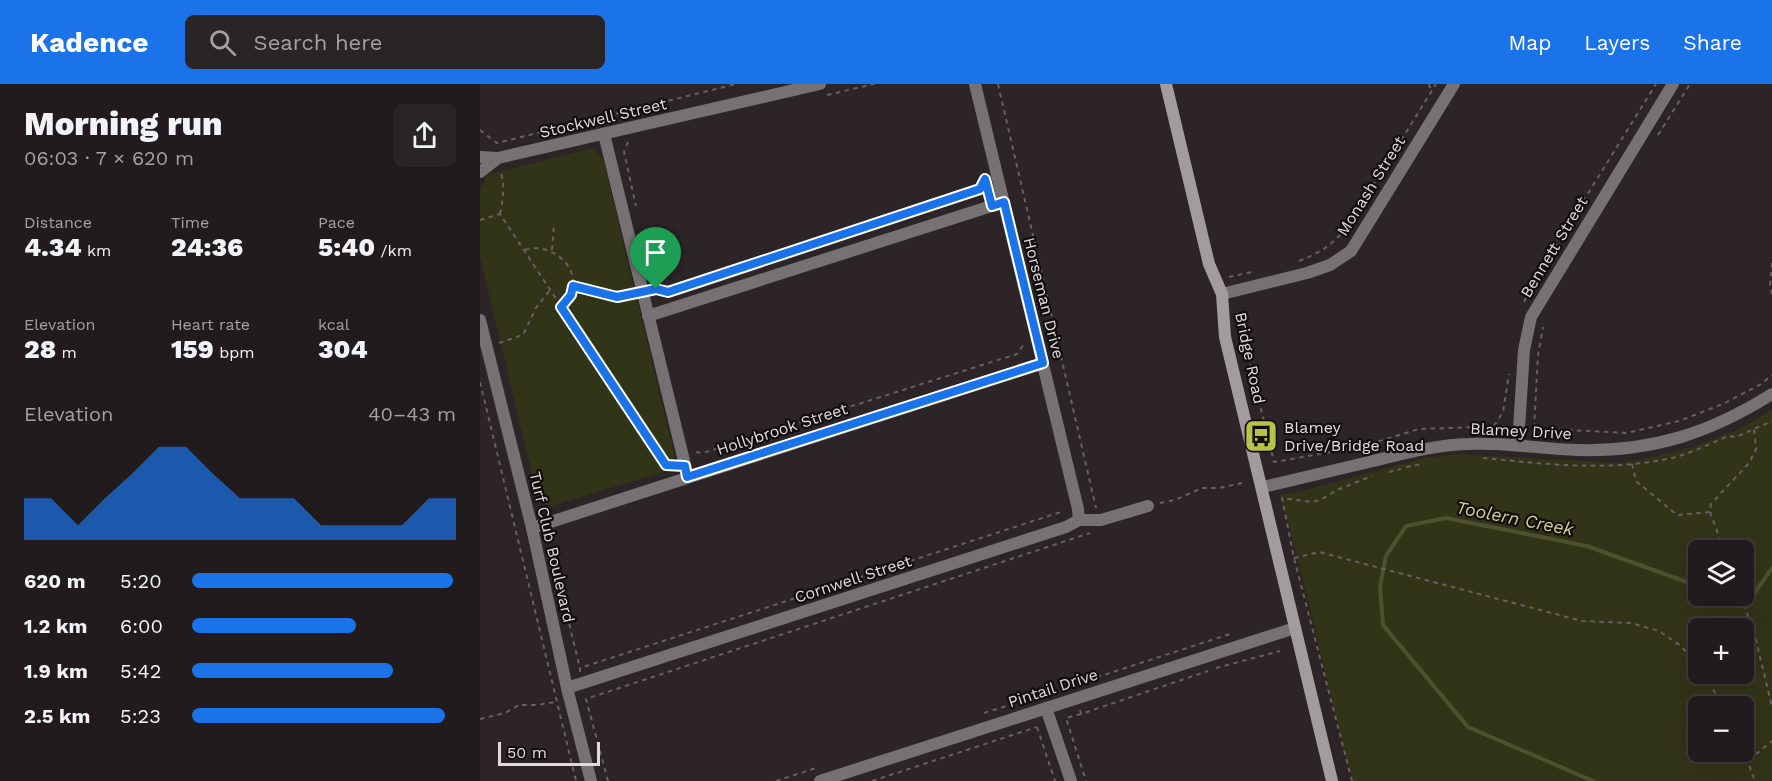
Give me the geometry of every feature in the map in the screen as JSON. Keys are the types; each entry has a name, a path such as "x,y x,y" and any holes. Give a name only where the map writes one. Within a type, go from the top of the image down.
{"street":[{"name":"Stockwell Street","path":"480,157 498,158 820,84"},
{"name":"Horseman Drive","path":"975,84 998,204 1043,363 1079,520"},
{"name":"Bridge Road","path":"1166,84 1209,264 1222,294 1225,337 1332,781"},
{"name":"Monash Street","path":"1222,294 1307,273 1330,265 1351,251 1454,84"},
{"name":"Bennett Street","path":"1518,444 1524,350 1531,316 1673,84"},
{"path":"604,134 686,471"},
{"name":"Stockwell Street","path":"480,172 498,158"},
{"path":"648,316 998,204"},
{"name":"Turf Club Boulevard","path":"481,328 532,528 567,688 591,781"},
{"name":"Hollybrook Street","path":"532,528 686,471 1043,363"},
{"name":"Blamey Drive","path":"1263,487 1427,448 1468,444 1518,444 1577,450 1650,446 1715,426 1772,394"},
{"name":"Cornwell Street","path":"567,688 1054,531 1079,520 1096,520 1148,506"},
{"name":"Pintail Drive","path":"820,781 1296,628"},
{"path":"1046,708 1071,781"}],"path":[{"path":"480,130 497,143 736,84"},
{"path":"586,699 1080,538 1092,532 1096,520 1095,502 998,84"},
{"path":"1430,84 1431,91"},
{"path":"1295,262 1318,253 1332,244 1348,225 1436,84"},
{"path":"1659,135 1690,84"},
{"path":"628,142 624,152 637,209"},
{"path":"498,158 504,184 504,198 500,214 666,465 686,471 698,453"},
{"path":"573,286 617,297 656,289 668,292 980,189 985,179 998,204"},
{"path":"480,220 500,214"},
{"path":"552,250 554,224"},
{"path":"524,251 540,248 552,250 565,261 571,270 573,286 571,295 561,307"},
{"path":"1772,263 1770,279 1772,294"},
{"path":"1229,278 1262,270"},
{"path":"486,347 523,335 536,308 550,290"},
{"path":"1235,303 1274,462"},
{"path":"1534,428 1538,355 1545,318"},
{"path":"693,452 703,453 1017,354 1026,341"},
{"path":"480,382 555,702 576,781"},
{"path":"1475,458 1589,466 1632,464 1674,457 1728,436 1736,437 1772,421"},
{"path":"1720,540 1710,512 1711,504 1749,463 1756,450 1754,428"},
{"path":"1383,473 1425,463"},
{"path":"1632,464 1636,481 1677,515 1710,512"},
{"path":"1352,781 1294,558 1282,498 1312,502 1372,476"},
{"path":"1148,506 1175,500 1202,488 1219,488 1242,483"},
{"path":"580,668 1064,511"},
{"path":"550,546 608,781"},
{"path":"1294,558 1319,552 1582,621 1631,623 1659,631 1681,646 1688,654"},
{"path":"1744,606 1755,636 1772,707"},
{"path":"480,719 505,713 519,705 555,702"},
{"path":"1081,714 1066,718 1086,781"},
{"path":"872,781 1036,728"},
{"path":"1754,755 1772,741"},
{"path":"1749,762 1755,781"}],"green space":[{"path":"593,148 603,159 675,457 664,472 551,506 539,503 480,257 480,189 487,175"},
{"path":"1772,410 1772,781 1352,781 1289,524 1279,495 1425,458 1455,454 1620,463 1692,447 1738,430"}],"waterway":[{"name":"Toolern Creek","path":"1593,781 1468,727 1383,625 1380,586 1386,556 1406,526 1446,518 1587,546 1688,582"},
{"name":"Toolern Creek","path":"1754,594 1772,568"}],"place":[{"name":"Blamey Drive/Bridge Road","path":"1261,436"}],"route":[{"path":"985,179 992,206 1004,202 1043,363 687,477 685,466 666,465 561,307 571,295 573,286 600,295 617,297 656,289 668,292 980,189 985,179"}]}
